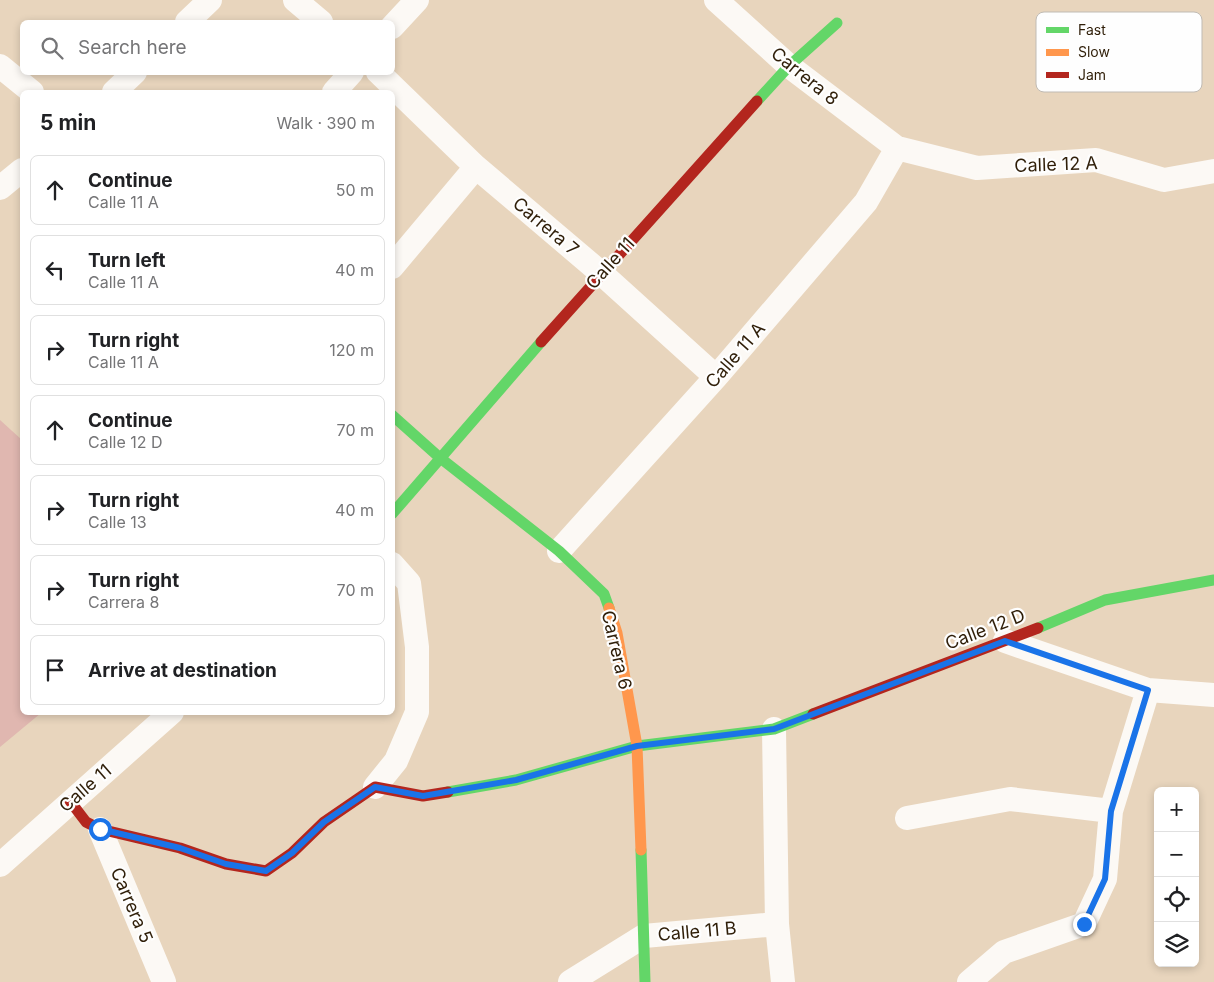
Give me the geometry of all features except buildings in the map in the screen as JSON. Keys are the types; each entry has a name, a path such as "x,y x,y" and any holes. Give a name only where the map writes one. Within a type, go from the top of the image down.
{"street":[{"path":"189,20 210,0"},
{"path":"295,0 319,20"},
{"path":"395,24 417,0"},
{"name":"Carrera 8","path":"716,0 789,66 898,148"},
{"name":"Calle 11","path":"395,510 601,273 789,66 837,23"},
{"path":"0,66 30,90"},
{"path":"116,90 132,75"},
{"path":"336,90 349,75"},
{"name":"Carrera 7","path":"381,75 476,167 601,273 716,377"},
{"name":"Calle 12 A","path":"898,148 977,168 1096,160 1164,180 1214,171"},
{"name":"Calle 11 A","path":"559,552 716,377 866,202 898,148"},
{"path":"395,263 476,167"},
{"path":"0,188 20,172"},
{"name":"Carrera 6","path":"395,418 440,457 559,552 604,594 617,634 637,746 645,982"},
{"path":"70,801 86,822 100,829 180,848 226,864 266,871 292,853 324,822 375,787 396,761 417,712 417,647 409,583 395,567"},
{"name":"Calle 12 D","path":"774,729 1005,641 1105,600 1214,580"},
{"path":"1005,641 1148,690 1214,695"},
{"path":"969,982 1004,952 1084,924 1105,879 1111,811 1148,690"},
{"name":"Calle 11","path":"0,865 169,715"},
{"path":"375,787 423,796 516,780 637,746 774,729 777,924 783,982"},
{"path":"907,818 1010,798 1111,811"},
{"name":"Carrera 5","path":"100,829 164,982"},
{"name":"Calle 11 B","path":"570,982 644,936 777,924"}],"shaded area":[{"path":"0,420 20,438 20,715 39,715 0,747"}],"traffic: fast":[{"path":"757,101 789,66 837,23"},
{"path":"395,511 541,342"},
{"path":"395,418 439,457 559,551 604,594 609,608"},
{"path":"1038,628 1105,600 1214,580"},
{"path":"448,792 516,780 637,746 774,729 813,714"},
{"path":"641,850 645,982"}],"traffic: slow":[{"path":"609,608 617,633 637,746 641,850"}],"traffic: jam":[{"path":"541,342 757,101"},
{"path":"813,714 1038,628"},
{"path":"70,801 86,822 100,829 180,848 226,864 266,871 292,853 324,822 375,787 423,796 448,792"}],"route":[{"path":"100,829 180,848 226,864 266,871 292,853 324,822 375,787 423,796 516,780 637,746 774,729 1005,641 1148,690 1111,811 1105,879 1084,924"}]}
